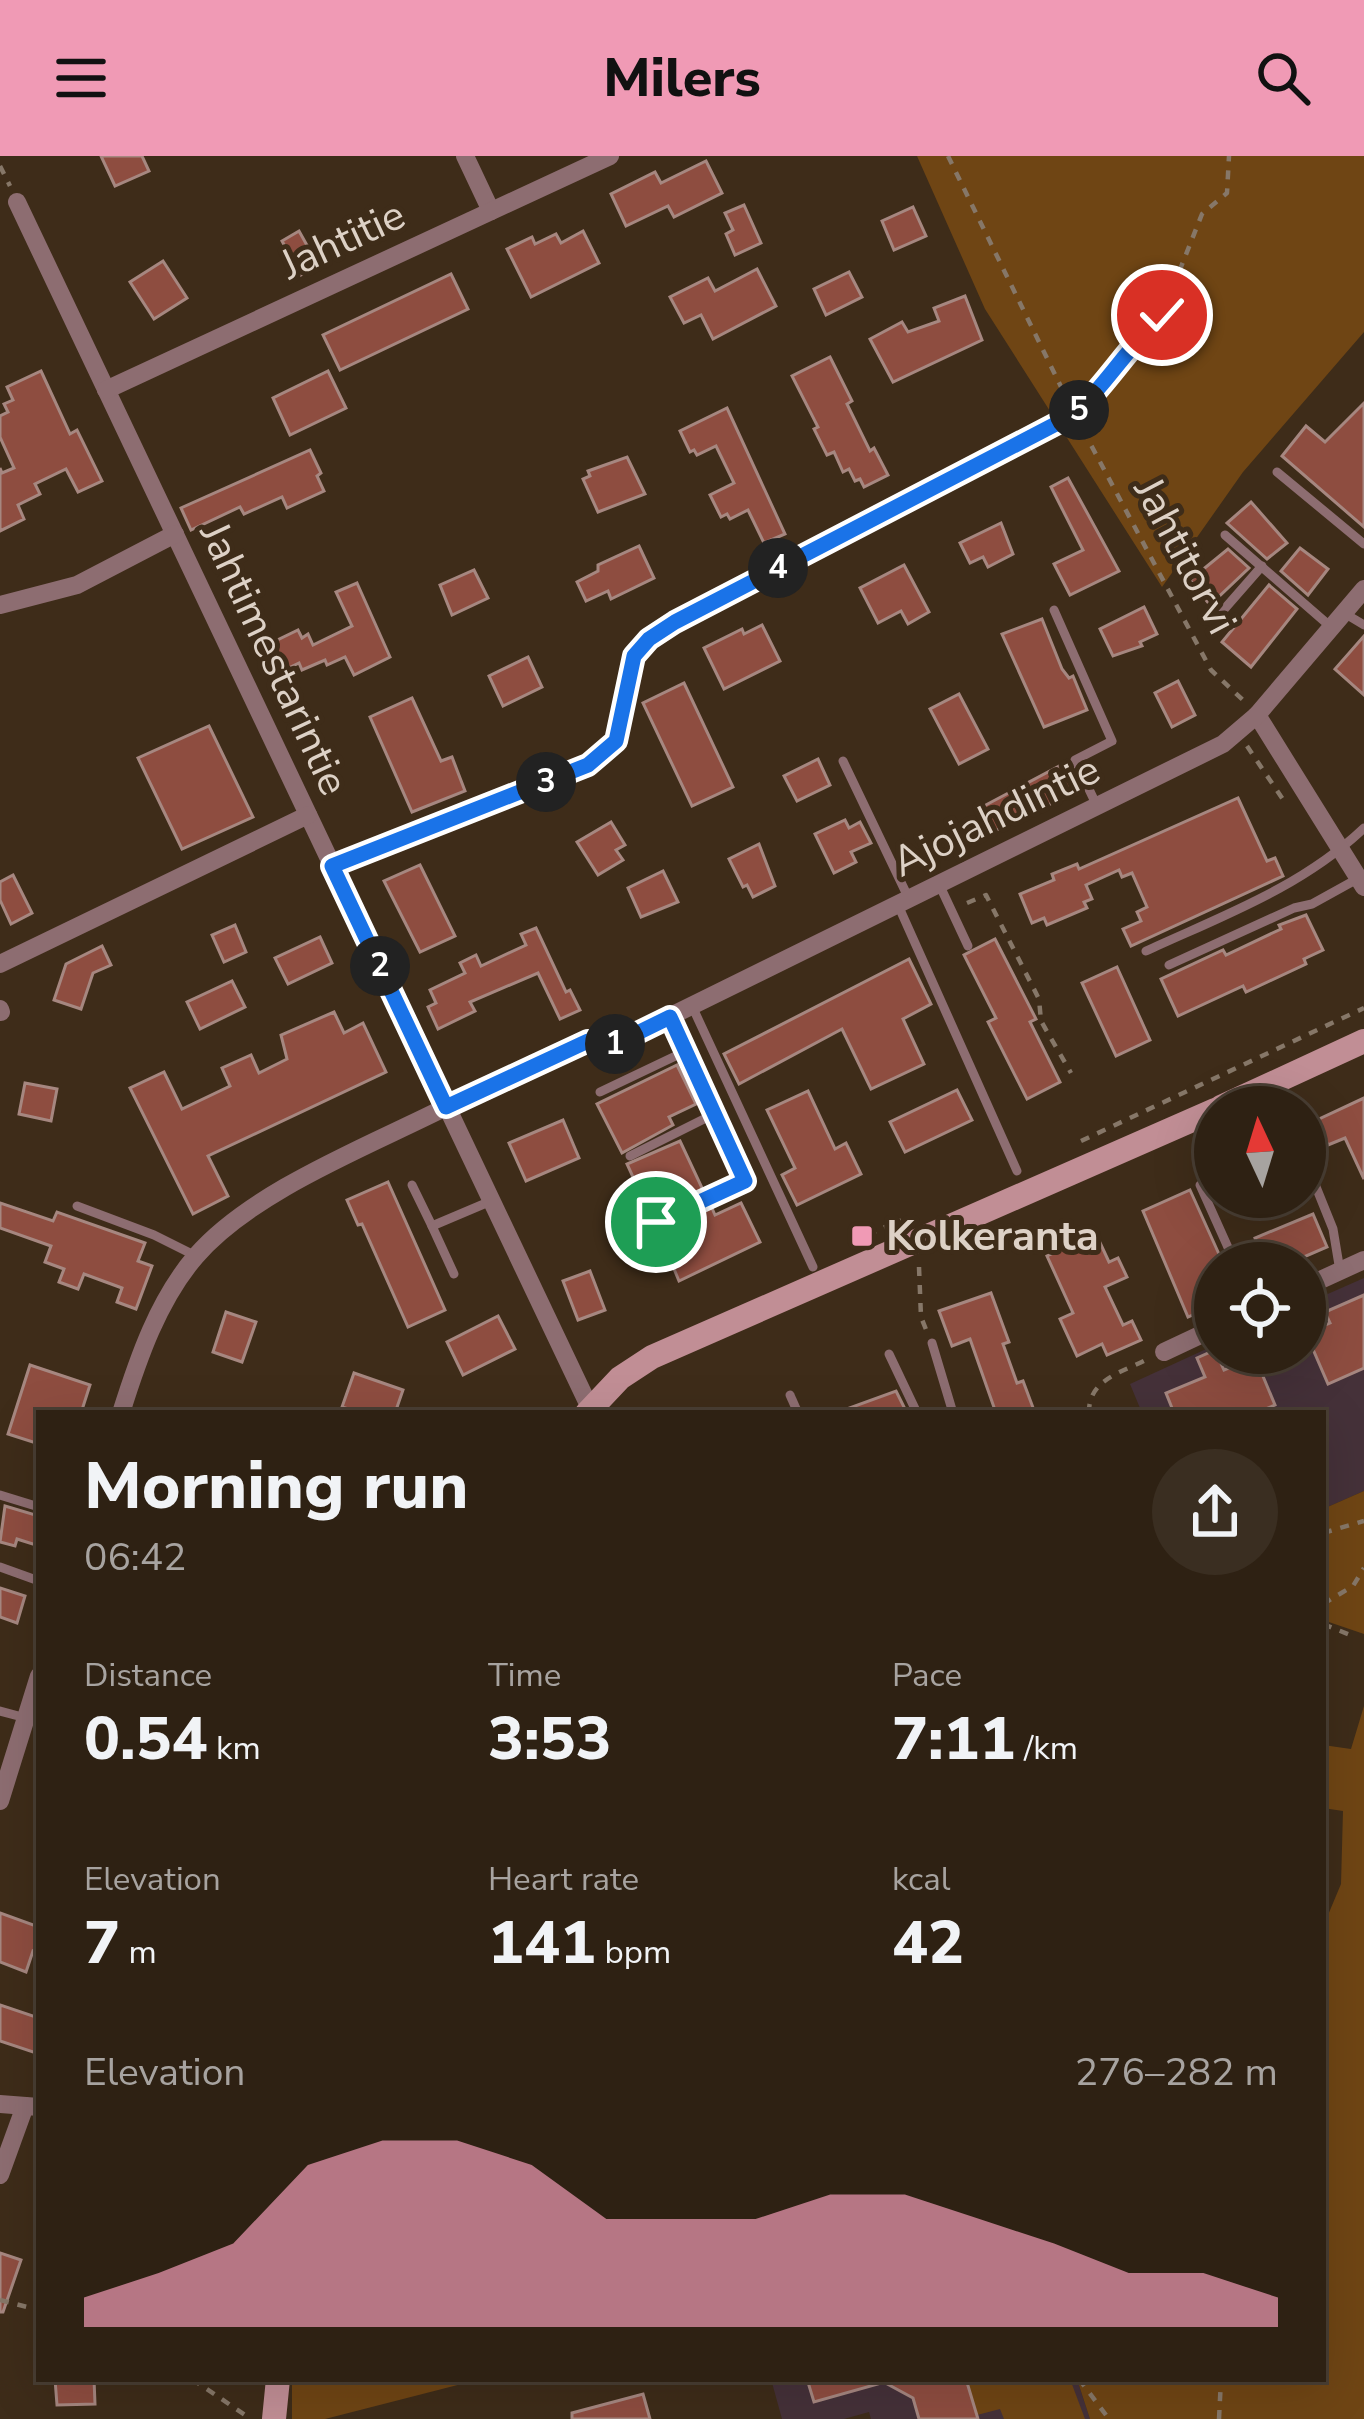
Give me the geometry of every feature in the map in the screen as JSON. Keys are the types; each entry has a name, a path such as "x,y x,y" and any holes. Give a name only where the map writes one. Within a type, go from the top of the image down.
{"main road":[{"path":"1266,1086 1364,1041"},
{"path":"588,1410 620,1378 652,1357 1194,1119"},
{"path":"274,2419 278,2382"}],"street":[{"path":"465,156 491,211"},
{"name":"Jahtitie","path":"106,390 610,156"},
{"name":"Jahtimestarintie","path":"17,202 588,1410"},
{"path":"332,866 588,765 616,741 634,656 649,639 1075,414"},
{"path":"0,605 77,585 175,534"},
{"name":"Ajojahdintie","path":"613,1045 1223,744 1257,715 1364,589"},
{"path":"1257,715 1362,884"},
{"path":"0,964 308,815"},
{"path":"122,1410 139,1356 171,1292 196,1256 251,1208 446,1107"},
{"path":"1326,1277 1364,1260"},
{"path":"1164,1352 1194,1338"},
{"path":"0,1801 36,1686"},
{"path":"0,2104 32,2107 0,2175"}],"lane":[{"path":"1277,472 1364,544"},
{"path":"1225,535 1338,620 1364,626"},
{"path":"1220,614 1262,566"},
{"path":"1054,610 1112,741 1075,760 1097,806"},
{"path":"843,761 1017,1171"},
{"path":"1146,951 1292,884 1364,828"},
{"path":"939,884 968,946"},
{"path":"1168,965 1294,908 1362,884"},
{"path":"692,1006 813,1267"},
{"path":"656,1222 745,1181 670,1017"},
{"path":"600,1092 686,1051"},
{"path":"630,1156 714,1114"},
{"path":"412,1184 454,1274"},
{"path":"432,1226 491,1201"},
{"path":"77,1206 196,1256"},
{"path":"1326,1212 1340,1271"},
{"path":"932,1343 952,1410"},
{"path":"889,1354 916,1410"},
{"path":"790,1395 796,1410"},
{"path":"0,1495 36,1506"},
{"path":"0,1568 36,1579"},
{"path":"0,1711 26,1718"}],"path":[{"name":"Jahtitorvi","path":"948,156 1075,414 1211,670 1257,715"},
{"path":"1075,414 1105,384 1129,346 1162,315 1202,214 1227,193 1229,156"},
{"path":"951,910 986,895 1039,999 1041,1021 1071,1073"},
{"path":"446,1107 588,1041 613,1045"},
{"path":"920,1261 921,1317 932,1343"},
{"path":"1089,1410 1099,1383 1164,1352"},
{"path":"1326,1532 1364,1521"},
{"path":"1326,1602 1353,1586 1364,1568"},
{"path":"1326,1625 1354,1637"},
{"path":"0,2300 36,2309"},
{"path":"196,2382 251,2419"},
{"path":"1081,2382 1109,2419"},
{"path":"1219,2419 1221,2382"}],"shaded area":[{"path":"917,156 1364,156 1364,332 1243,472 1162,587 985,309"},
{"path":"1364,1278 1364,1491 1326,1508 1326,1410 1141,1410 1130,1384 1194,1355 1194,1374 1326,1374 1326,1295"},
{"path":"1364,1491 1364,1634 1326,1621 1326,1508"},
{"path":"1364,1706 1364,2419 1090,2419 1078,2382 1326,2382 1326,1920 1341,1884 1343,1811 1326,1808 1326,1745 1351,1749"},
{"path":"292,2382 469,2382 325,2419 292,2419"},
{"path":"772,2382 1078,2382 1090,2419 871,2419 869,2412 844,2419 782,2419"},
{"path":"967,2382 1071,2382 1085,2419 1004,2419 1000,2409 977,2415"}],"building":[{"path":"101,156 142,156 149,171 115,186"},
{"path":"706,161 722,193 674,217 668,206 626,226 611,194 655,172 661,183"},
{"path":"744,205 761,243 735,255 726,234 733,230 725,213"},
{"path":"913,207 926,236 894,250 882,221"},
{"path":"299,231 318,265 301,275 282,241"},
{"path":"583,231 599,263 531,297 507,249 532,237 535,244 556,234 561,243"},
{"path":"163,261 187,298 154,319 130,282"},
{"path":"757,269 776,306 713,339 701,315 684,323 670,297 708,278 715,291"},
{"path":"849,272 862,297 826,315 814,289"},
{"path":"451,274 468,309 340,370 323,335"},
{"path":"965,296 982,340 893,382 870,339 902,322 908,332 939,321 934,308"},
{"path":"830,357 870,451 874,448 888,475 864,487 849,469 843,472 834,452 827,455 792,376"},
{"path":"41,371 70,434 77,430 102,481 78,492 66,469 35,484 40,494 18,505 24,519 0,531 0,468 2,473 14,468 0,437 0,416 8,412 4,404 13,400 7,387"},
{"path":"328,371 346,408 290,435 273,398"},
{"path":"1364,403 1364,527 1282,456 1306,426 1325,442"},
{"path":"727,408 785,534 764,543 748,510 730,519 727,514 721,517 710,495 734,483 716,446 697,455 690,452 680,431"},
{"path":"310,450 324,491 287,508 282,497 244,514 240,507 191,530 181,508"},
{"path":"627,457 645,494 598,512 583,479 590,476 588,471"},
{"path":"1068,478 1119,571 1070,595 1054,564 1083,550 1051,487"},
{"path":"1251,502 1287,543 1267,559 1227,523"},
{"path":"1001,523 1013,554 988,567 983,557 970,563 960,543"},
{"path":"639,546 654,578 611,599 608,591 586,601 577,582 598,571 598,565"},
{"path":"1300,548 1328,569 1308,595 1281,571"},
{"path":"1228,549 1249,568 1210,605 1190,580"},
{"path":"904,565 929,612 908,624 901,611 878,623 860,588"},
{"path":"474,570 488,598 452,615 440,585"},
{"path":"357,583 390,657 354,675 345,657 302,670 299,663 274,675 261,648 298,630 302,638 308,634 313,645 352,626 336,592"},
{"path":"1269,585 1297,609 1251,667 1222,642"},
{"path":"1144,607 1157,634 1140,642 1142,646 1113,656 1100,629"},
{"path":"1042,619 1062,669 1069,678 1073,676 1087,710 1044,727 1002,634"},
{"path":"762,625 780,661 724,689 704,648 742,629 744,634"},
{"path":"1364,636 1364,695 1335,669"},
{"path":"528,657 542,687 503,706 489,676"},
{"path":"1178,681 1195,715 1172,727 1155,693"},
{"path":"684,683 733,787 692,806 643,703"},
{"path":"959,694 988,749 959,764 930,709"},
{"path":"412,698 441,761 452,757 465,791 412,812 370,717"},
{"path":"209,726 253,817 182,849 138,758"},
{"path":"818,759 830,785 797,801 784,776"},
{"path":"1063,764 1077,791 988,834 979,815 985,812 982,807"},
{"path":"1238,798 1267,861 1275,858 1283,876 1131,946 1123,929 1141,921 1137,912 1147,907 1132,873 1122,877 1119,870 1086,885 1092,899 1084,902 1087,908 1047,925 1044,918 1032,923 1020,894 1054,880 1052,874 1077,864 1079,869"},
{"path":"845,820 849,828 860,822 871,843 851,852 856,862 834,873 815,834"},
{"path":"611,822 625,845 616,850 623,860 598,875 577,842"},
{"path":"759,844 775,886 753,897 729,859"},
{"path":"420,865 455,936 420,952 384,881"},
{"path":"663,871 678,902 641,917 628,888"},
{"path":"13,875 32,913 11,924 0,900 0,882"},
{"path":"1306,915 1323,950 1304,959 1306,964 1178,1016 1161,979 1223,950 1226,955"},
{"path":"235,925 246,952 224,962 212,935"},
{"path":"536,928 566,992 570,990 580,1010 560,1019 538,973 470,1002 475,1011 438,1029 428,1007 436,1003 430,990 465,973 460,963 476,955 481,966 526,945 521,934"},
{"path":"320,937 332,963 288,984 275,958"},
{"path":"995,939 1036,1019 1030,1022 1060,1082 1027,1099 988,1022 996,1018 964,955"},
{"path":"102,946 111,965 93,973 81,1009 54,1000 66,964"},
{"path":"909,959 931,1004 903,1019 924,1064 871,1089 842,1029 739,1084 724,1054"},
{"path":"1117,967 1150,1040 1116,1056 1082,983"},
{"path":"232,981 245,1007 200,1029 187,1002"},
{"path":"334,1012 344,1033 363,1023 386,1072 208,1156 228,1196 193,1214 130,1088 164,1072 182,1109 230,1086 222,1068 251,1055 259,1073 287,1059 281,1035"},
{"path":"677,1065 696,1104 669,1117 673,1125 622,1153 597,1104"},
{"path":"25,1083 57,1089 51,1121 19,1114"},
{"path":"957,1090 972,1120 905,1152 890,1122"},
{"path":"808,1091 835,1149 846,1143 861,1174 797,1205 782,1175 795,1168 767,1110"},
{"path":"1364,1098 1364,1179 1345,1138 1328,1145 1326,1116"},
{"path":"563,1120 579,1158 526,1181 509,1143"},
{"path":"680,1141 703,1190 650,1214 627,1164"},
{"path":"388,1182 445,1310 408,1327 347,1200"},
{"path":"1190,1190 1194,1218 1203,1218 1214,1242 1194,1242 1194,1314 1188,1317 1143,1211"},
{"path":"0,1203 53,1221 57,1212 145,1243 138,1261 152,1266 136,1309 117,1302 122,1288 84,1274 78,1289 59,1282 64,1269 45,1262 51,1246 0,1228"},
{"path":"741,1203 760,1242 679,1281 658,1230 711,1206 715,1215"},
{"path":"1303,1218 1315,1218 1325,1242 1257,1242 1255,1238"},
{"path":"1096,1234 1109,1262 1118,1258 1127,1277 1105,1287 1123,1325 1132,1321 1141,1340 1107,1355 1102,1344 1077,1356 1060,1319 1073,1313 1047,1256"},
{"path":"590,1271 605,1310 578,1320 563,1281"},
{"path":"991,1293 1009,1342 1003,1344 1017,1383 1023,1381 1034,1410 995,1410 970,1339 952,1346 939,1311"},
{"path":"1364,1295 1364,1368 1328,1384 1324,1374 1326,1325 1330,1323 1326,1312"},
{"path":"226,1312 256,1322 242,1362 213,1352"},
{"path":"498,1316 515,1349 463,1375 447,1342"},
{"path":"30,1365 90,1385 82,1410 36,1410 36,1443 8,1434"},
{"path":"354,1373 403,1390 396,1410 342,1407"},
{"path":"1262,1374 1275,1405 1263,1410 1173,1410 1166,1393 1205,1377"},
{"path":"896,1391 906,1410 844,1410"},
{"path":"5,1506 36,1515 36,1545 17,1539 15,1546 0,1542"},
{"path":"0,1588 25,1596 17,1623 0,1617"},
{"path":"0,1913 36,1926 36,1952 26,1972 0,1962"},
{"path":"0,2005 36,2017 36,2053 0,2041"},
{"path":"0,2253 21,2260 3,2312 0,2312"},
{"path":"55,2382 94,2382 95,2404 57,2405"},
{"path":"808,2382 878,2382 878,2384 814,2402"},
{"path":"884,2382 967,2382 978,2419 919,2419 913,2398"},
{"path":"643,2394 650,2419 572,2419 572,2413"}],"place":[{"name":"Kolkeranta","path":"862,1236"}],"route":[{"path":"656,1222 745,1181 670,1017 613,1045 588,1041 446,1107 332,866 588,765 616,741 634,656 649,639 1075,414 1105,384 1129,346 1162,315"}]}
